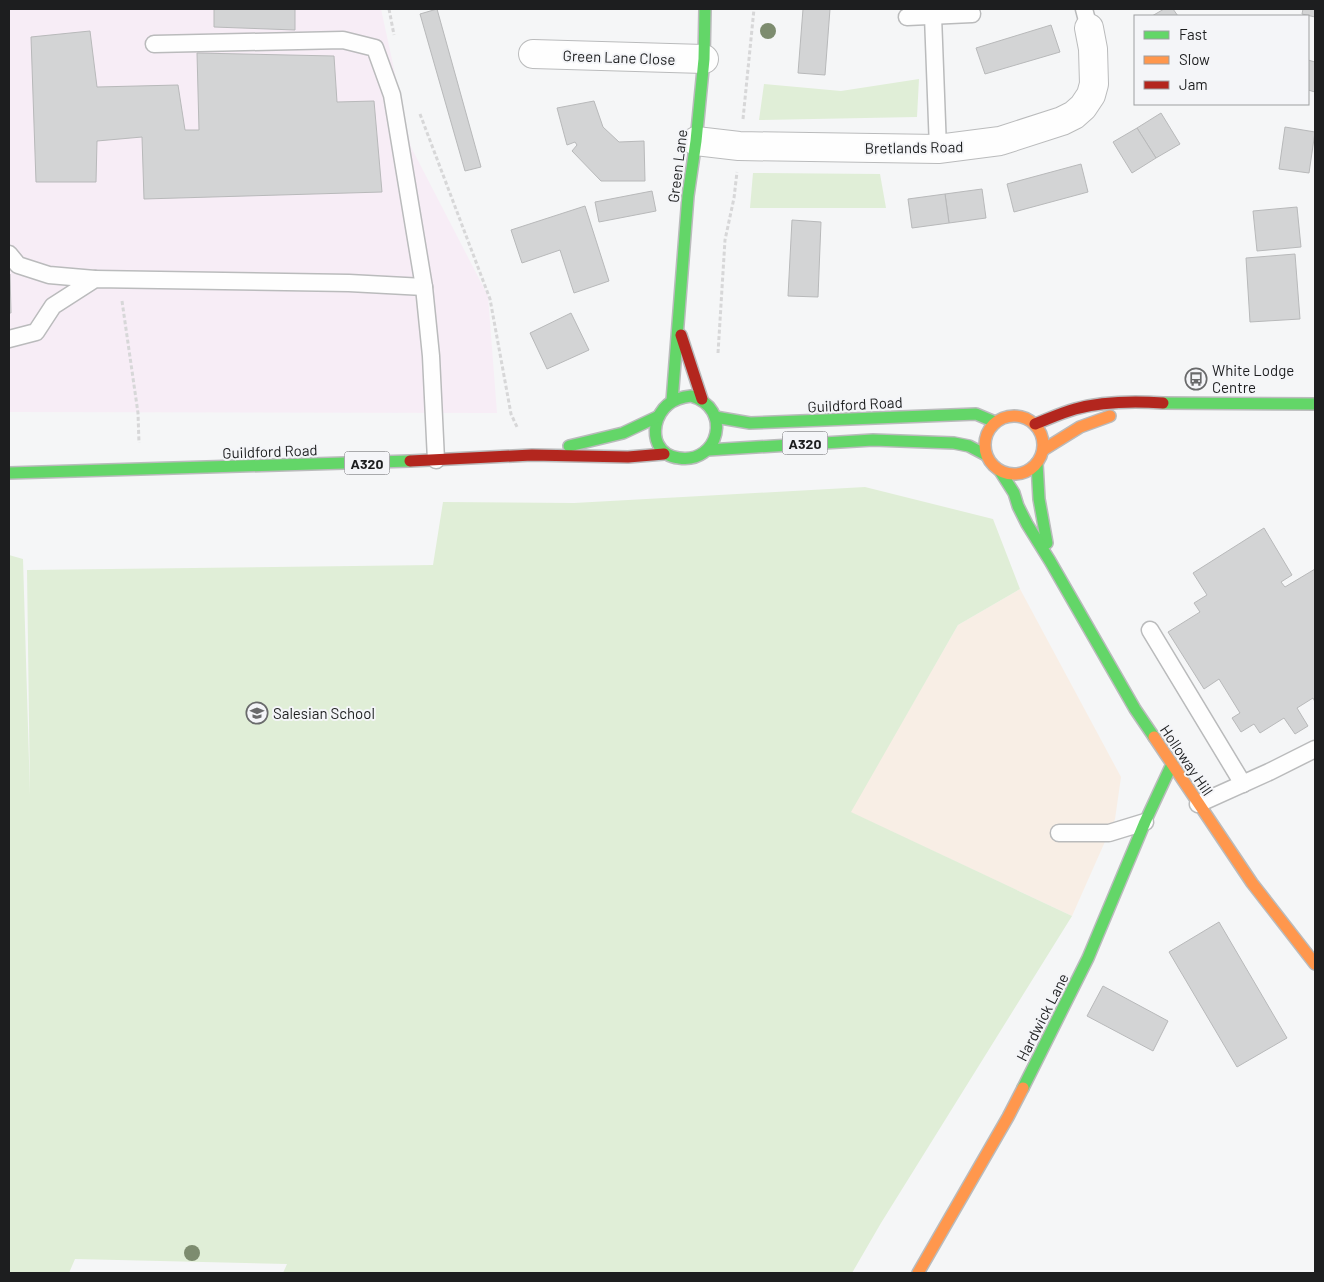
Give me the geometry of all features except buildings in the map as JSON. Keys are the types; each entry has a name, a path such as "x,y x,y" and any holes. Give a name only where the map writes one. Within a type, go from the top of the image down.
{"main road":[{"name":"Green Lane","path":"672,401 688,196 696,141 704,59 705,9"},
{"name":"Green Lane","path":"678,326 702,399"},
{"path":"672,401 691,396 702,399 709,405 713,411 717,427 716,437 708,450"},
{"name":"A320","path":"657,417 663,408 672,401"},
{"path":"1035,424 1075,409 1113,402 1315,404"},
{"path":"1043,450 1080,427 1109,416 1164,403"},
{"name":"Guildford Road","path":"715,417 750,423 976,414 995,422"},
{"path":"986,455 984,446 986,435 995,422 1008,416 1018,416 1028,419 1035,424 1043,440 1043,450 1037,463 1030,470 1020,474 1005,474 1000,471"},
{"name":"Guildford Road","path":"532,454 623,433 657,417"},
{"path":"657,417 656,440 664,454"},
{"name":"A320","path":"664,454 683,460 696,457 708,450 758,446 873,440 954,443 970,446 986,455 992,465 1000,471"},
{"name":"Guildford Road","path":"9,473 436,460 532,454 628,457 664,454"},
{"name":"Holloway Hill","path":"1037,463 1038,499 1050,562"},
{"name":"Holloway Hill","path":"1000,471 1014,493 1027,524 1134,709 1252,883 1312,955"},
{"name":"Hardwick Lane","path":"918,1273 1008,1117 1088,958 1145,822 1172,764"}],"street":[{"name":"Bretlands Road","path":"696,141 739,146 938,149 1000,141 1074,116 1088,101 1092,95 1094,84 1094,49 1087,18"},
{"name":"Green Lane Close","path":"533,54 704,59"}],"lane":[{"path":"907,17 972,14"},
{"path":"932,16 938,149"},
{"path":"154,44 344,40 375,48 392,95 424,287 431,356 436,460"},
{"path":"9,254 18,265 49,275 95,279 349,283 424,287"},
{"path":"9,339 36,332 53,306 95,279"},
{"path":"1150,630 1243,784"},
{"path":"1198,804 1315,749"},
{"path":"1059,833 1108,833 1145,822"}],"path":[{"path":"389,9 394,37"},
{"path":"743,120 754,9"},
{"path":"418,110 490,299 511,414 517,428"},
{"path":"718,356 726,240 738,166"},
{"path":"119,279 138,412 140,446"}],"shaded area":[{"path":"9,9 381,9 411,147 488,296 497,413 9,412"},
{"path":"1020,589 1121,777 1115,819 1072,916 850,812 958,625"}],"green space":[{"path":"919,79 917,117 759,120 764,84 841,91"},
{"path":"753,173 880,174 886,208 750,208"},
{"path":"865,487 993,519 1020,589 958,625 851,812 1072,916 881,1223 852,1273 283,1273 287,1264 75,1259 69,1273 9,1273 9,555 23,559 30,795 27,570 433,565 443,502 574,503"}],"traffic: fast":[{"path":"672,401 688,196 696,141 704,59 705,9"},
{"path":"691,396 704,402 712,412 716,422 716,434 704,453 693,458 672,457 664,452 657,442 656,425 660,413 668,404 691,396"},
{"path":"1163,403 1315,404"},
{"path":"715,417 750,423 976,414 995,422"},
{"path":"569,446 623,433 657,417"},
{"path":"708,450 873,440 954,443 969,446 986,455"},
{"path":"9,473 410,461"},
{"path":"1037,463 1039,499 1047,543"},
{"path":"1000,471 1014,493 1027,524 1135,709 1154,737"},
{"path":"1023,1088 1088,958 1145,822 1172,764"}],"traffic: slow":[{"path":"1008,416 1020,416 1035,424 1043,439 1043,445 1043,451 1035,466 1020,474 1008,474 993,466 985,451 985,439 993,424 1008,416"},
{"path":"1043,450 1080,427 1110,416"},
{"path":"1154,737 1252,883 1315,964"},
{"path":"918,1273 1023,1088"}],"traffic: jam":[{"path":"681,335 702,399"},
{"path":"1035,424 1070,411 1097,404 1163,403"},
{"path":"410,461 532,455 628,457 664,454"}],"place":[{"name":"White Lodge Centre","path":"1196,379"},
{"name":"Salesian School","path":"257,713"}]}
